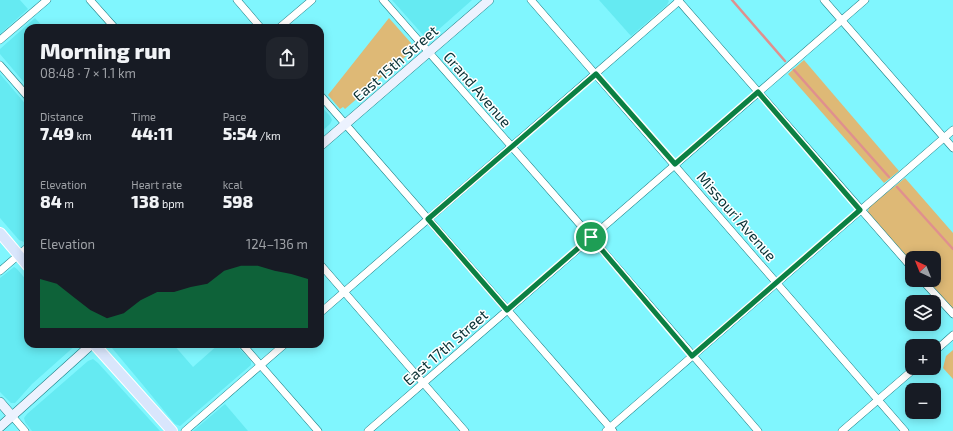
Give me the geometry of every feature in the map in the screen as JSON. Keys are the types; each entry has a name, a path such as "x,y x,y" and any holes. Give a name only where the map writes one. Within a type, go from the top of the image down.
{"main road":[{"name":"East 15th Street","path":"324,143 489,0"},
{"path":"0,233 24,261"},
{"path":"0,427 88,348"},
{"path":"96,348 172,431"},
{"path":"0,402 12,416"}],"street":[{"path":"0,40 47,0"},
{"path":"90,0 111,24"},
{"path":"237,0 258,24"},
{"path":"284,24 312,0"},
{"name":"Grand Avenue","path":"383,0 591,237 758,431"},
{"name":"Missouri Avenue","path":"532,0 905,431"},
{"path":"324,310 596,74 679,0 905,260"},
{"path":"824,0 953,148"},
{"name":"East 17th Street","path":"368,431 865,0"},
{"path":"0,65 24,92"},
{"path":"324,99 609,430 692,356 953,130"},
{"path":"0,271 24,251"},
{"path":"324,269 465,431"},
{"path":"928,287 953,314"},
{"path":"941,346 953,335"},
{"path":"245,348 318,431"},
{"path":"185,431 279,348"},
{"path":"842,431 908,375"},
{"path":"12,416 25,431"}],"shaded area":[{"path":"0,0 20,0 28,9 0,34"},
{"path":"392,0 472,0 429,38 427,38"},
{"path":"599,0 669,1 667,5 631,36"},
{"path":"35,18 40,24 28,24"},
{"path":"389,18 411,43 412,51 345,109 343,107 340,109 328,95"},
{"path":"24,28 24,82 0,54 0,49"},
{"path":"804,60 899,171 884,183 788,74"},
{"path":"0,74 24,102 24,242 19,240 0,218"},
{"path":"324,109 332,120 324,129"},
{"path":"905,178 953,233 953,310 932,287 941,287 941,251 905,251 905,256 868,212 869,207"},
{"path":"14,267 24,277 24,348 72,348 32,384 15,403 11,403 0,392 0,278"},
{"path":"112,348 176,348 193,367 214,348 239,348 251,361 251,365 180,426 175,424"},
{"path":"953,350 953,379 943,368 946,356"},
{"path":"93,359 160,431 32,431 25,422 24,418 27,414 88,361"},
{"path":"225,404 248,431 193,431"}],"waterway":[{"path":"732,0 785,61"},
{"path":"794,70 889,177"},
{"path":"897,187 953,249"}],"route":[{"path":"596,74 675,164 758,92 860,210 692,356 591,237 507,310 428,219 596,74"}]}
